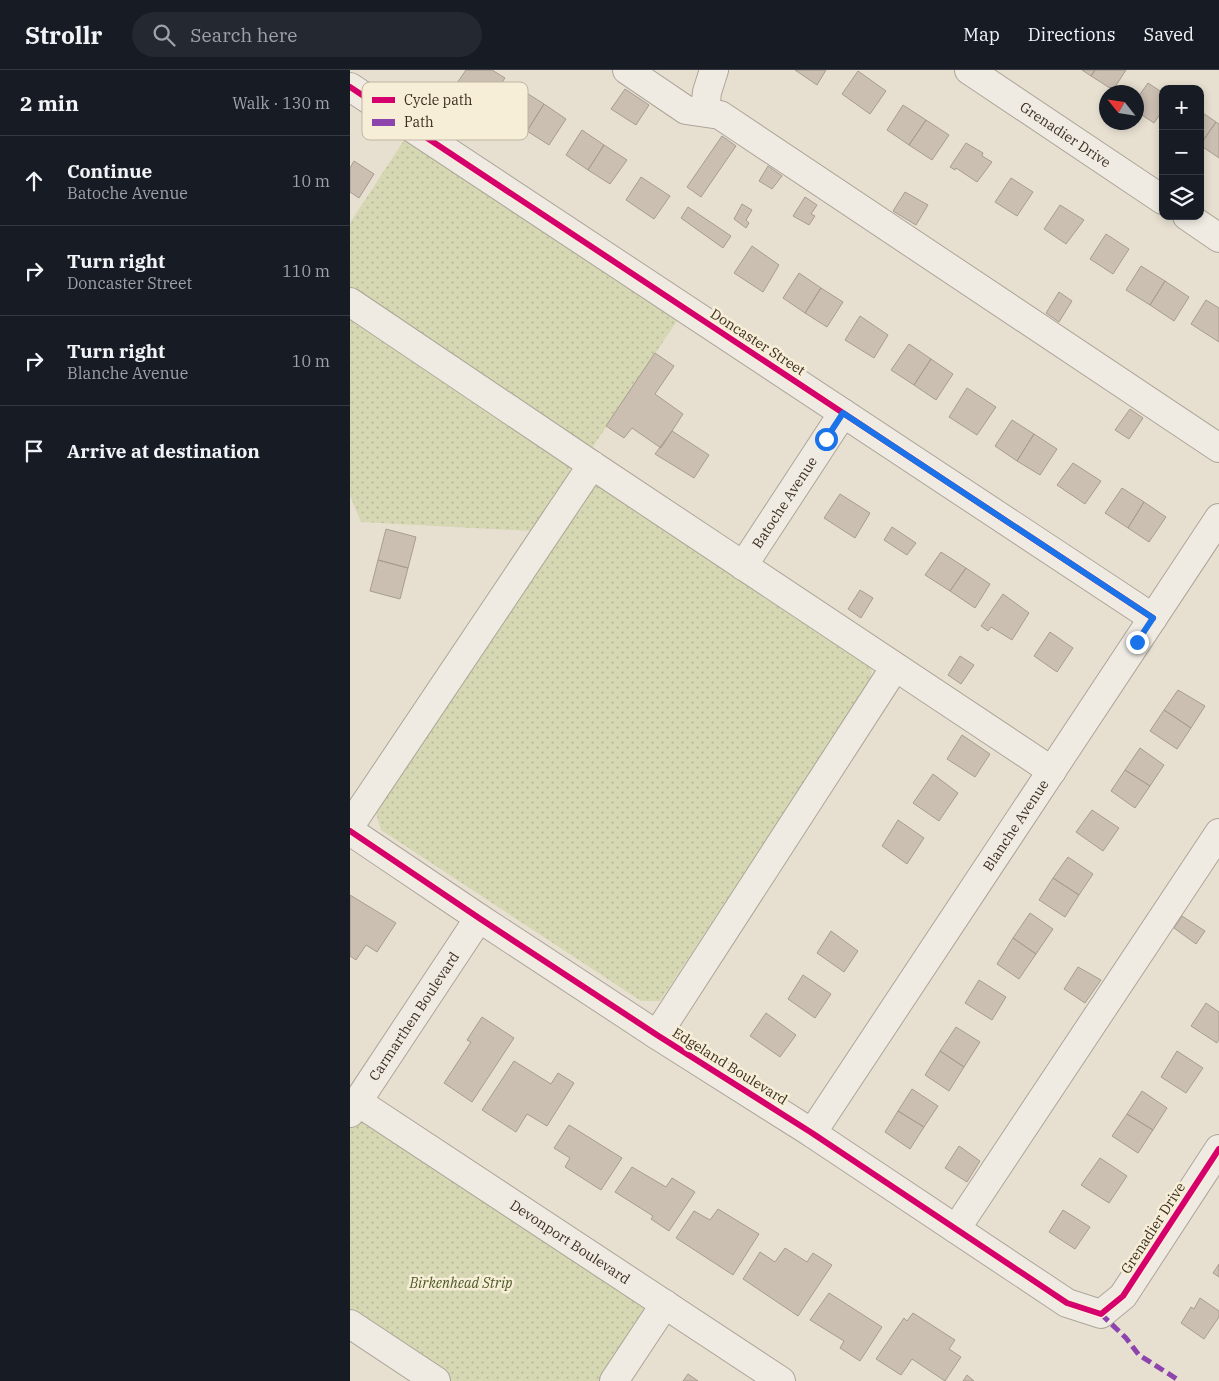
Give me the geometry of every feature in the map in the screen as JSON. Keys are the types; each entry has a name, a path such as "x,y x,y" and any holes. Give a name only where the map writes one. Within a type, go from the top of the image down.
{"street":[{"path":"627,70 686,110 720,115 1219,448"},
{"path":"705,112 706,92 714,70"},
{"name":"Grenadier Drive","path":"969,70 1159,197"},
{"name":"Doncaster Street","path":"350,87 362,95"},
{"name":"Doncaster Street","path":"430,140 1153,618"},
{"path":"1193,220 1219,238"},
{"path":"350,302 1052,771"},
{"name":"Batoche Avenue","path":"743,566 843,413"},
{"path":"350,826 592,465"},
{"name":"Blanche Avenue","path":"812,1133 1219,518"},
{"path":"656,1035 894,667"},
{"name":"Edgeland Boulevard","path":"350,831 656,1035 812,1133 1067,1304 1101,1314"},
{"path":"956,1229 1219,833"},
{"name":"Carmarthen Boulevard","path":"354,1107 479,918"},
{"name":"Devonport Boulevard","path":"354,1107 665,1304 782,1381"},
{"name":"Grenadier Drive","path":"1101,1314 1123,1296 1219,1149"},
{"path":"614,1381 665,1304"},
{"path":"350,1324 436,1381"}],"green space":[{"path":"404,140 430,140 685,309 584,460 350,302 350,223"},
{"path":"350,313 566,456 571,474 530,531 361,522 350,496"},
{"path":"590,485 604,487 872,660 871,682 660,1001 641,1001 381,830 374,806"},
{"name":"Birkenhead Strip","path":"350,1113 665,1304 614,1381 436,1381 350,1324"}],"building":[{"path":"466,70 492,70 505,78 502,82 458,82"},
{"path":"795,70 826,70 817,85"},
{"path":"1082,70 1095,70 1091,76"},
{"path":"1095,70 1126,70 1116,85 1105,85 1091,76"},
{"path":"858,71 886,91 870,114 842,94"},
{"path":"1148,83 1159,90 1159,116 1154,123 1144,116 1144,89"},
{"path":"625,89 649,105 636,125 611,109"},
{"path":"528,94 544,104 528,129"},
{"path":"544,104 566,119 549,145 528,132"},
{"path":"903,105 926,120 909,145 887,130"},
{"path":"1204,114 1216,122 1204,139"},
{"path":"926,120 949,135 932,160 909,145"},
{"path":"1216,122 1219,124 1219,158 1204,148 1204,139"},
{"path":"582,130 604,145 588,170 566,155"},
{"path":"722,136 736,146 701,197 687,187"},
{"path":"966,143 983,153 982,156 992,162 977,182 956,168 955,170 950,167"},
{"path":"604,145 627,160 610,184 588,170"},
{"path":"354,161 374,174 359,198 350,192 350,168"},
{"path":"768,166 782,176 772,189 759,181"},
{"path":"641,177 670,196 654,219 626,200"},
{"path":"1011,178 1033,192 1017,216 995,202"},
{"path":"905,192 928,205 916,225 893,211"},
{"path":"805,197 817,205 811,214 815,216 809,225 793,216"},
{"path":"742,204 752,210 746,220 749,223 746,228 734,219"},
{"path":"1060,205 1084,220 1066,244 1044,229"},
{"path":"688,207 731,236 723,248 681,218"},
{"path":"1106,234 1129,249 1113,274 1090,259"},
{"path":"752,246 779,265 763,292 734,273"},
{"path":"1141,266 1165,281 1150,305 1126,290"},
{"path":"799,273 821,288 805,313 783,298"},
{"path":"1165,281 1189,297 1174,321 1150,305"},
{"path":"821,288 843,302 827,327 805,313"},
{"path":"1059,292 1072,301 1059,322 1046,313"},
{"path":"1206,300 1219,308 1219,342 1191,324"},
{"path":"860,316 888,335 874,358 845,340"},
{"path":"909,344 931,359 914,385 891,370"},
{"path":"655,353 674,366 655,394 683,414 661,448 632,428 624,438 606,426"},
{"path":"931,359 953,374 936,400 914,385"},
{"path":"967,388 996,407 977,435 949,417"},
{"path":"1130,409 1143,418 1129,439 1115,430"},
{"path":"1012,420 1034,434 1017,461 995,446"},
{"path":"672,431 709,455 694,478 655,454"},
{"path":"1034,434 1057,449 1040,475 1017,461"},
{"path":"1073,463 1101,481 1085,504 1057,485"},
{"path":"1122,488 1144,502 1128,528 1105,513"},
{"path":"840,494 870,513 855,538 824,518"},
{"path":"1144,502 1166,517 1149,542 1128,528"},
{"path":"892,527 916,543 907,555 884,540"},
{"path":"386,529 416,537 408,568 378,560"},
{"path":"941,552 966,568 950,591 925,575"},
{"path":"378,560 408,568 400,599 370,591"},
{"path":"966,568 990,584 975,608 950,591"},
{"path":"860,590 873,598 861,618 848,609"},
{"path":"1003,594 1029,613 1012,640 991,627 988,631 981,626"},
{"path":"1050,632 1073,648 1057,672 1034,656"},
{"path":"960,656 974,665 961,684 948,675"},
{"path":"1178,690 1205,706 1191,728 1164,710"},
{"path":"1164,710 1191,728 1177,749 1150,731"},
{"path":"962,735 990,754 975,777 947,759"},
{"path":"1140,748 1164,765 1150,786 1125,770"},
{"path":"1125,770 1150,786 1135,808 1111,791"},
{"path":"933,774 958,793 939,821 913,803"},
{"path":"1092,810 1119,828 1103,851 1076,832"},
{"path":"898,820 924,838 907,864 882,846"},
{"path":"1068,857 1093,874 1079,895 1053,878"},
{"path":"1053,878 1079,895 1065,917 1039,900"},
{"path":"350,895 396,923 377,952 366,945 356,960 350,956"},
{"path":"1030,913 1053,929 1036,954 1013,938"},
{"path":"1182,916 1205,931 1196,944 1174,928"},
{"path":"831,931 858,951 844,972 817,953"},
{"path":"1013,938 1036,954 1019,979 997,964"},
{"path":"1078,967 1101,980 1085,1003 1064,989"},
{"path":"803,975 831,994 815,1018 788,999"},
{"path":"979,980 1006,997 992,1020 965,1003"},
{"path":"1206,1003 1219,1012 1219,1039 1217,1043 1191,1026"},
{"path":"766,1013 796,1035 780,1057 750,1036"},
{"path":"482,1017 514,1038 472,1102 444,1083 471,1042 467,1040"},
{"path":"956,1027 980,1042 964,1067 940,1051"},
{"path":"940,1051 964,1067 949,1091 925,1075"},
{"path":"1177,1051 1203,1068 1186,1093 1161,1077"},
{"path":"514,1061 551,1084 558,1073 574,1083 547,1126 527,1114 516,1132 482,1110"},
{"path":"912,1089 938,1106 924,1127 898,1111"},
{"path":"1142,1091 1167,1108 1153,1130 1127,1114"},
{"path":"898,1111 924,1127 910,1149 885,1132"},
{"path":"1127,1114 1153,1130 1138,1153 1112,1136"},
{"path":"569,1125 622,1158 601,1190 565,1167 570,1158 554,1148"},
{"path":"959,1146 980,1161 967,1182 945,1168"},
{"path":"1100,1158 1127,1176 1109,1203 1081,1185"},
{"path":"632,1167 666,1187 672,1178 695,1192 669,1231 651,1219 653,1216 615,1192"},
{"path":"718,1209 759,1234 733,1275 676,1238 694,1211 710,1220"},
{"path":"1063,1210 1090,1227 1075,1249 1049,1232"},
{"path":"785,1248 807,1262 813,1253 832,1265 798,1316 743,1279 760,1252 775,1262"},
{"path":"1219,1264 1219,1277 1213,1273"},
{"path":"829,1293 882,1327 860,1361 840,1348 844,1341 810,1320"},
{"path":"1200,1298 1219,1311 1219,1317 1204,1339 1181,1323 1191,1307 1194,1309"},
{"path":"913,1313 955,1340 949,1349 961,1357 945,1381 912,1359 901,1375 876,1359 904,1318 907,1321"},
{"path":"688,1374 698,1381 683,1381"},
{"path":"967,1375 974,1381 963,1381"}],"marked path":[{"path":"1101,1314 1126,1338 1139,1355 1180,1381"}],"cycle path":[{"path":"350,87 362,95"},
{"path":"430,140 1153,618"},
{"path":"350,831 657,1035 812,1133 1067,1303 1101,1314 1123,1296 1219,1149"}],"route":[{"path":"826,439 843,413 1153,618 1137,642"}]}
